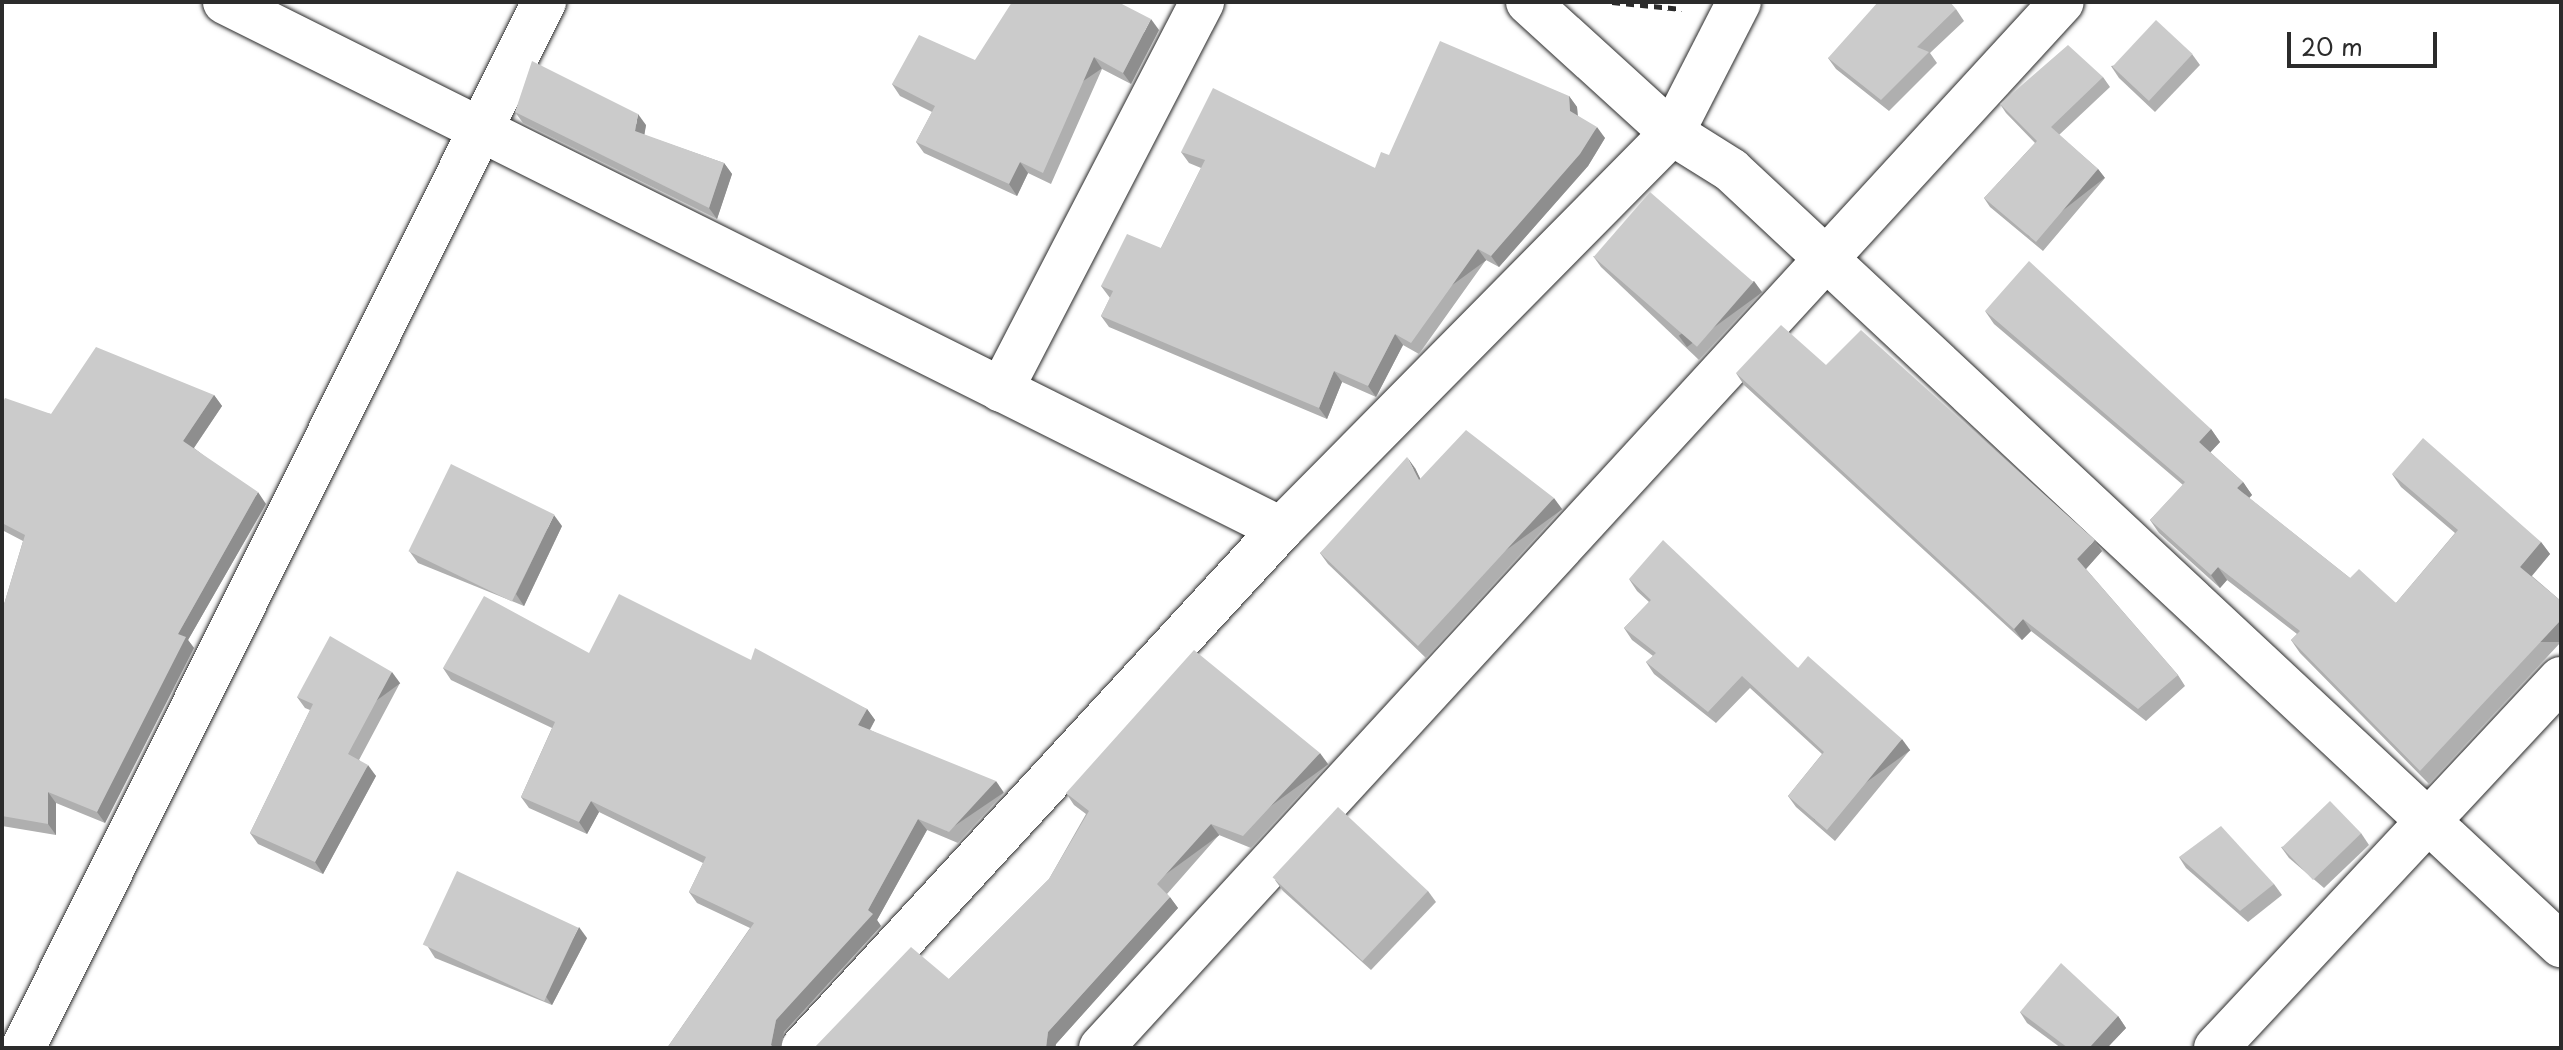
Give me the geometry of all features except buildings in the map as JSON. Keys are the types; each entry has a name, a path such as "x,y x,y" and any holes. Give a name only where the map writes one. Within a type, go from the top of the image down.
{"street":[{"path":"225,2 1281,529"},
{"path":"23,1048 544,2"},
{"path":"1001,390 1202,2"},
{"path":"1528,2 1672,133 1731,170 2425,823 2561,945"},
{"path":"1101,1048 1829,264 2062,2"},
{"path":"803,1048 1281,529 1672,133 1736,7"},
{"path":"2216,1048 2561,679"}],"path":[{"path":"1612,2 1736,7"}]}
